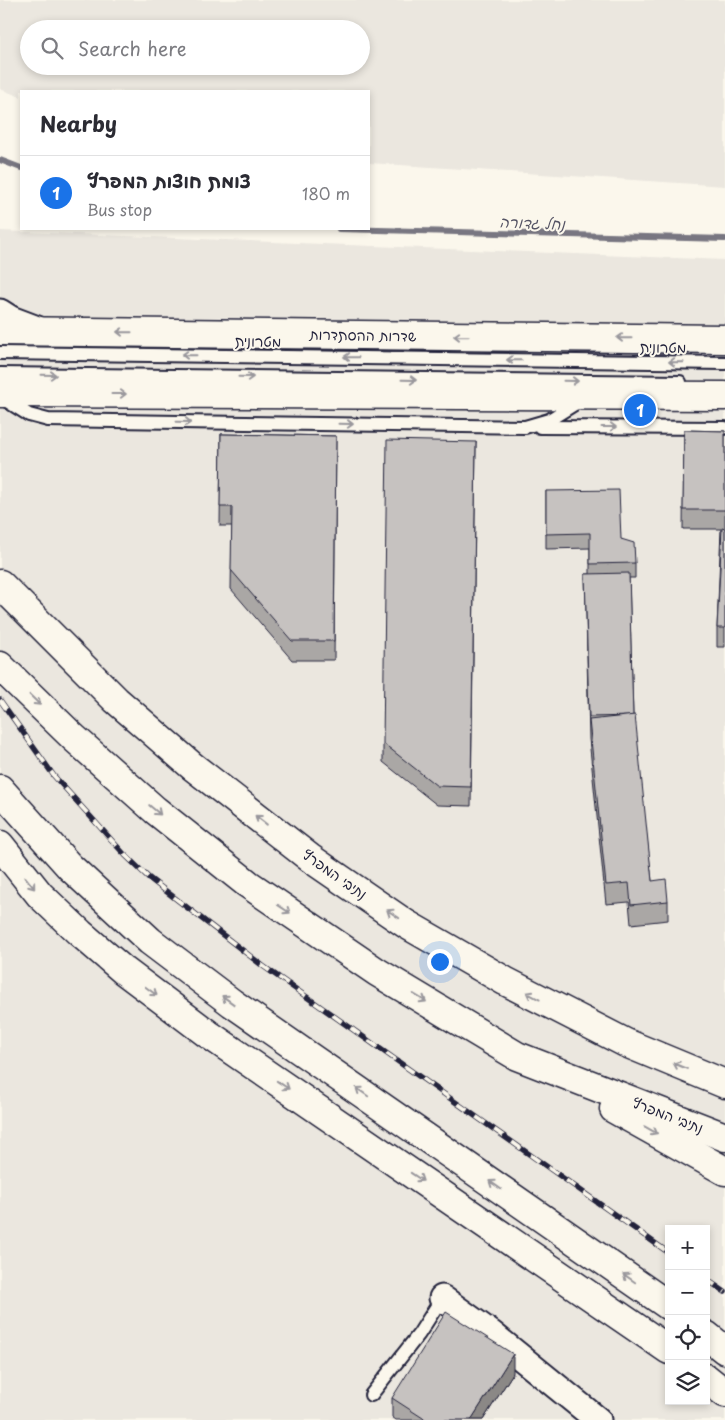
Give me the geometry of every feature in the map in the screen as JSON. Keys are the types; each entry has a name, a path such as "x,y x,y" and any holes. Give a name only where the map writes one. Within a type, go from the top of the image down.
{"main road":[{"name":"שדרות ההסתדרות","path":"0,331 725,339"},
{"path":"0,395 725,396"},
{"name":"נתיבי המפרץ","path":"0,584 116,700 192,766 310,858 406,924 505,981 626,1043 725,1084"},
{"name":"נתיבי המפרץ","path":"0,666 73,737 155,810 248,884 377,972 517,1056 725,1137"},
{"path":"0,789 70,867 150,941 232,1002 665,1303"},
{"path":"0,844 40,895 80,933 131,976 208,1034 665,1347"},
{"path":"517,1056 725,1171"},
{"path":"710,1338 725,1350"},
{"path":"710,1381 725,1393"}],"street":[{"path":"0,312 26,326 45,331"},
{"path":"442,1298 489,1338 598,1420"}],"lane":[{"name":"מטרונית","path":"0,354 725,363"},
{"path":"0,374 695,382"},
{"path":"0,395 29,415 48,420 725,428"},
{"path":"525,427 549,420 585,397"},
{"path":"371,1395 419,1334 442,1298"}],"shaded area":[{"path":"0,0 725,0 725,186 370,163 370,90 20,90 20,97 0,89"},
{"path":"0,231 725,260 725,1420 0,1420"}],"building":[{"path":"684,430 725,431 725,510 683,510"},
{"path":"221,434 336,436 334,641 292,641 231,570 232,507 220,507"},
{"path":"387,440 476,442 471,787 437,786 383,743"},
{"path":"619,490 621,539 634,543 635,563 590,564 590,533 546,534 546,491"},
{"path":"722,528 725,529 725,628 717,628"},
{"path":"629,573 633,716 589,717 585,574"},
{"path":"635,715 652,881 666,879 668,901 631,905 629,883 606,885 589,720"},
{"path":"446,1312 513,1354 471,1420 426,1420 392,1398"}],"waterway":[{"name":"נחל גדורה","path":"0,160 20,168"},
{"name":"נחל גדורה","path":"370,230 725,239"}],"railway":[{"path":"0,700 54,776 125,855 149,878 263,966 665,1250"},
{"path":"710,1282 725,1292"}],"place":[{"name":"צומת חוצות המפרץ","path":"640,410"}]}
